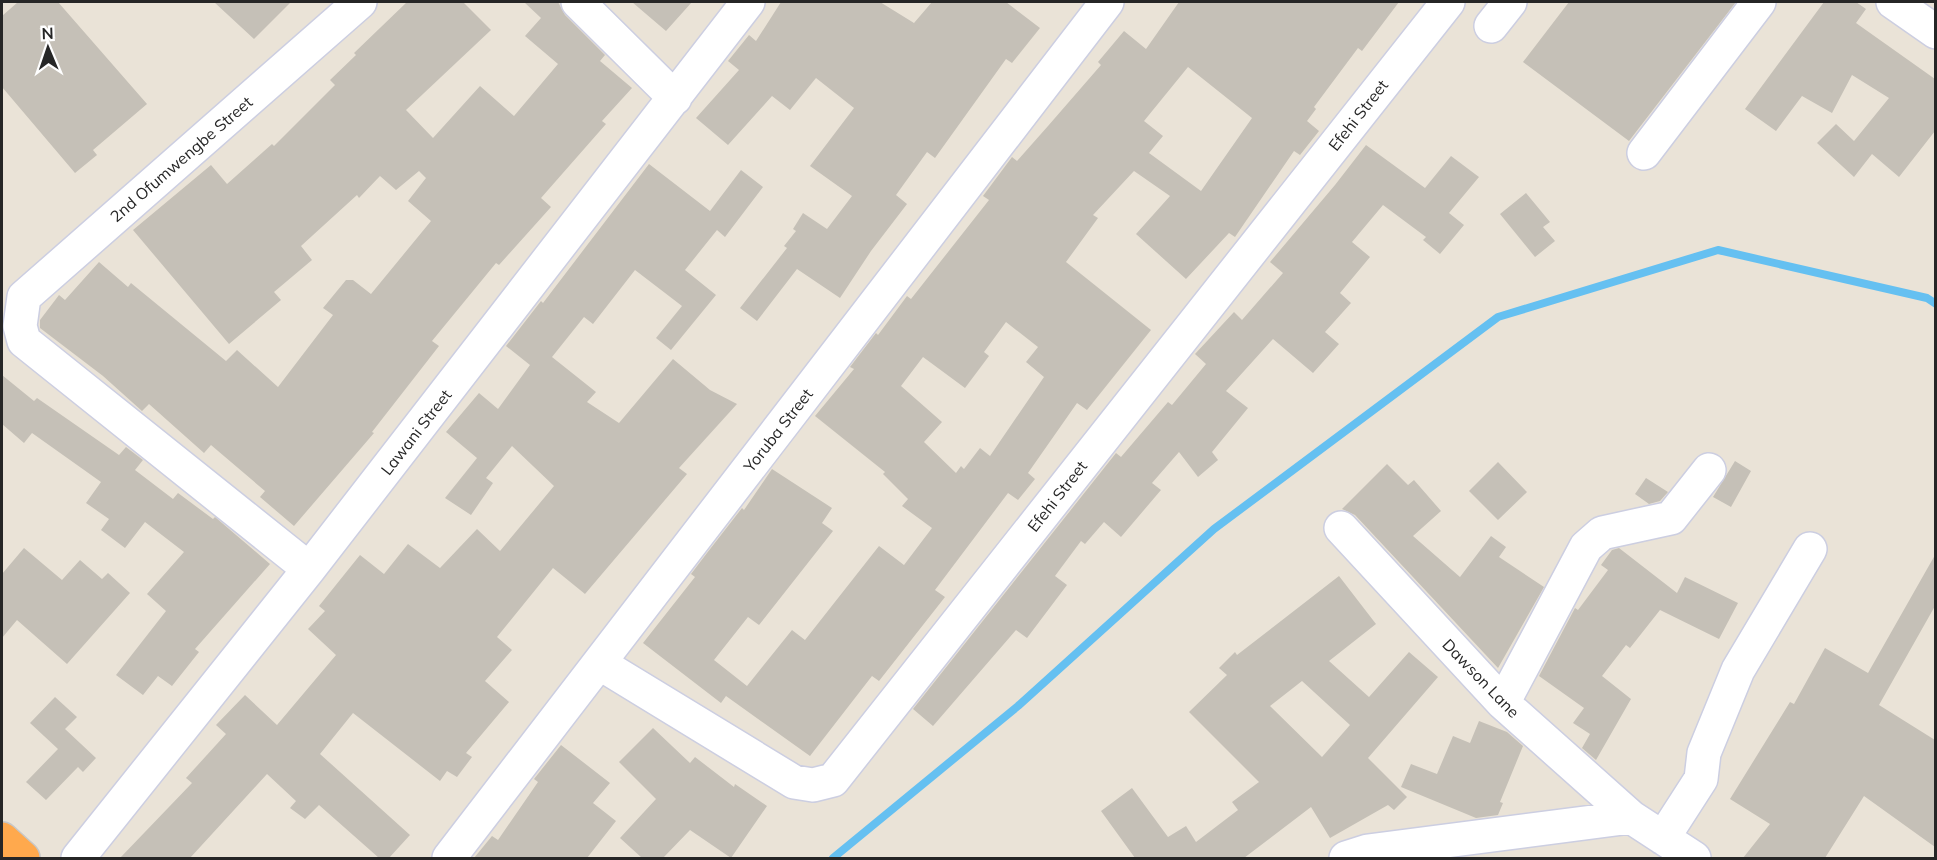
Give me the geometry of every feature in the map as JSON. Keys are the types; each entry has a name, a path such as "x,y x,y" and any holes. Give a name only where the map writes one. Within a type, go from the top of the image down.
{"highway":[{"path":"2,839 23,858"}],"street":[{"name":"2nd Ofumwengbe Street","path":"309,569 24,341 20,326 24,297 360,2"},
{"path":"578,2 675,98"},
{"name":"Lawani Street","path":"78,858 309,569 748,2"},
{"name":"Yoruba Street","path":"449,858 1107,2"},
{"name":"Efehi Street","path":"599,663 794,782 813,785 832,780 1448,2"},
{"path":"1644,153 1759,2"},
{"path":"1893,2 1935,32"},
{"path":"1503,703 1586,548 1602,533 1671,518 1709,470"},
{"name":"Dawson Lane","path":"1341,528 1503,703 1631,817 1694,858"},
{"path":"1663,838 1701,778 1704,753 1738,670 1810,549"},
{"path":"1346,858 1368,851 1631,817"}],"building":[{"path":"18,2 58,2 147,104 93,150 97,155 75,173 2,87 2,16"},
{"path":"214,2 291,2 254,39"},
{"path":"407,2 463,2 491,30 406,110 433,138 480,86 514,116 558,64 525,36 541,18 524,2 558,2 565,15 605,55 600,61 632,88 602,121 606,124 541,198 551,207 499,265 496,263 432,341 439,346 372,432 374,433 294,526 260,497 265,491 211,445 204,453 149,404 142,411 103,376 40,328 40,320 59,295 65,300 99,262 128,287 131,283 226,361 237,350 278,387 333,315 323,308 346,280 353,280 371,294 431,221 408,201 426,178 419,171 396,190 380,176 359,198 357,195 301,246 312,260 274,292 281,300 229,344 133,230 211,165 227,184 272,144 274,146 335,85 330,80 356,55 354,53"},
{"path":"632,2 692,2 666,31"},
{"path":"781,2 880,2 914,23 932,2 1006,2 1040,28 1012,63 1006,59 935,158 927,152 896,195 907,204 871,251 840,298 797,269 757,321 740,308 787,248 784,246 796,231 793,229 803,213 827,229 852,196 810,166 854,108 816,78 790,110 772,96 728,145 696,118 739,70 728,61 749,35 756,41"},
{"path":"1179,2 1399,2 1362,51 1358,48 1314,107 1316,109 1307,121 1319,131 1300,155 1294,151 1235,237 1229,233 1186,279 1136,234 1170,196 1134,171 1093,215 1098,218 1066,262 1151,330 1087,410 1077,403 1028,473 1035,479 1018,500 1008,493 935,590 945,597 879,681 872,676 810,756 726,696 721,703 643,643 695,577 691,574 742,508 744,510 772,469 832,508 822,523 833,531 759,625 748,617 714,660 747,686 792,630 805,640 879,546 904,565 932,528 902,506 908,499 883,474 885,472 815,416 854,369 850,367 876,333 878,335 907,296 911,299 989,200 983,196 1012,157 1017,161 1101,65 1098,62 1124,31 1146,49","holes":["1188,67 1252,118 1201,191 1149,153 1163,136 1144,121","1006,322 1038,347 1026,362 1044,377 990,456 980,448 964,469 961,466 956,473 924,442 942,422 901,386 923,357 965,388 989,356 984,352"]},
{"path":"1569,2 1736,2 1629,141 1523,62"},
{"path":"1824,2 1856,2 1866,9 1856,23 1935,79 1935,131 1899,177 1872,154 1854,177 1817,143 1836,124 1854,141 1889,98 1852,75 1832,113 1802,96 1776,131 1745,109"},
{"path":"1366,145 1425,188 1451,156 1479,177 1449,213 1464,225 1440,254 1423,240 1426,237 1383,205 1352,242 1370,257 1340,293 1351,303 1325,332 1339,344 1313,373 1273,339 1226,391 1248,408 1212,452 1218,460 1198,477 1179,452 1152,483 1161,490 1121,537 1104,522 1085,544 1081,541 1055,576 1067,585 1027,638 1016,630 933,726 913,709 1116,453 1121,457 1168,402 1172,405 1206,364 1195,354 1234,312 1242,320 1283,273 1270,262"},
{"path":"649,164 710,211 741,170 763,187 725,237 717,230 685,270 716,295 671,350 656,338 682,306 635,270 593,324 584,317 552,357 596,392 587,402 619,423 673,359 710,390 737,404 679,468 687,474 585,594 553,568 497,637 512,650 485,681 509,702 466,753 472,757 457,777 447,771 440,781 353,713 320,754 410,835 389,858 379,858 319,805 305,819 290,808 296,801 267,774 190,858 120,858 192,783 186,778 226,734 216,725 245,695 277,725 336,655 308,629 325,611 319,606 360,555 384,574 408,544 440,568 477,529 500,551 554,486 512,446 486,478 493,483 471,515 445,498 477,458 446,432 479,393 498,409 530,365 506,346 541,301 543,303"},
{"path":"1526,193 1550,222 1543,227 1555,241 1535,257 1500,214"},
{"path":"2,375 34,401 37,398 119,455 126,447 143,460 135,470 173,499 178,493 213,519 215,517 270,564 195,649 199,652 172,686 158,676 143,695 116,675 166,611 147,594 184,552 145,522 125,548 101,530 109,519 86,503 101,482 32,433 24,443 2,424"},
{"path":"1735,461 1751,471 1731,507 1713,497"},
{"path":"1498,462 1527,492 1498,520 1469,491"},
{"path":"1387,464 1408,485 1414,480 1441,511 1413,536 1460,577 1491,536 1506,547 1499,557 1544,587 1498,668 1355,515 1342,509"},
{"path":"1646,478 1668,492 1660,501 1649,504 1635,494"},
{"path":"24,548 62,580 80,560 102,579 108,573 130,593 67,664 17,620 2,638 2,574"},
{"path":"1619,548 1677,593 1685,577 1738,603 1719,639 1660,610 1630,648 1626,645 1602,676 1631,699 1596,760 1582,748 1590,734 1573,723 1584,708 1539,676 1575,608 1578,610 1608,570 1601,565 1612,550"},
{"path":"1935,555 1935,606 1879,705 1935,740 1935,847 1864,796 1825,858 1743,858 1770,824 1730,799 1790,702 1794,704 1825,648 1868,673"},
{"path":"1339,576 1376,624 1329,661 1369,697 1409,652 1438,677 1368,758 1407,797 1394,810 1388,805 1330,838 1311,807 1244,858 1135,858 1101,811 1132,788 1168,837 1186,826 1196,842 1238,810 1232,802 1259,782 1189,712 1227,675 1219,668 1235,652 1237,655","holes":["1302,681 1350,725 1322,757 1270,706"]},
{"path":"55,697 77,717 65,729 96,758 83,772 78,767 46,800 26,782 58,749 30,723"},
{"path":"1479,721 1507,732 1523,746 1500,802 1503,803 1498,815 1476,818 1401,787 1411,764 1437,774 1453,736 1470,743"},
{"path":"653,728 690,763 695,757 734,787 735,784 767,806 731,858 690,830 663,858 642,858 620,838 656,799 619,762"},
{"path":"561,745 610,783 593,803 616,821 587,858 474,858 492,836 498,840 538,782 534,779"}],"waterway":[{"path":"833,858 1018,706 1214,529 1498,317 1718,250 1927,298 1936,304"}]}
